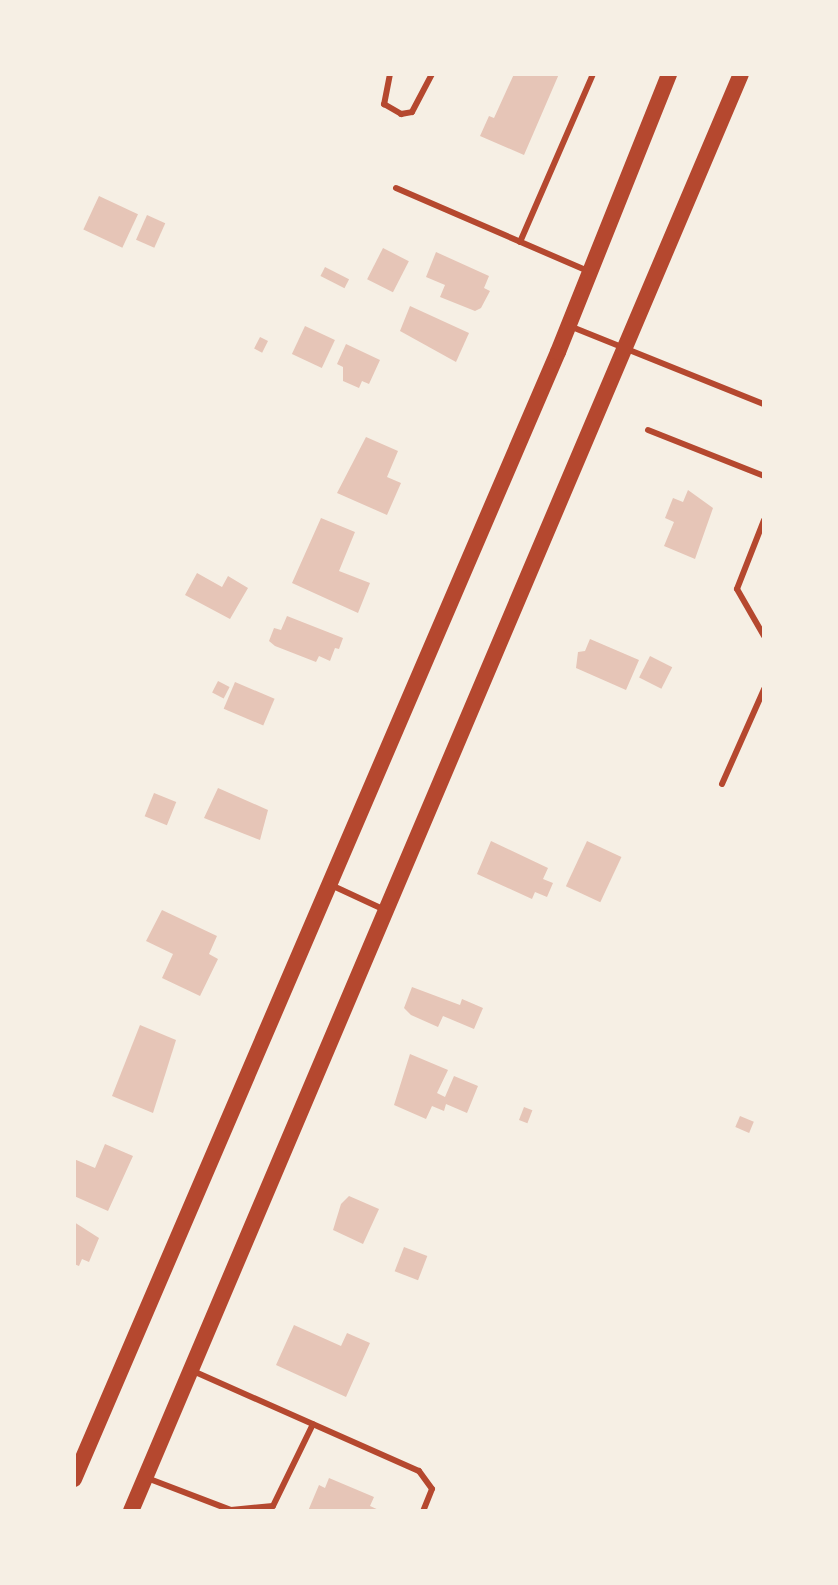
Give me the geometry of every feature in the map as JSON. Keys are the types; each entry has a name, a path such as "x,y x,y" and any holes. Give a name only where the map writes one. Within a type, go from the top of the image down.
{"main road":[{"path":"74,1479 568,326 669,74"},
{"path":"131,1511 741,74"}],"lane":[{"path":"390,74 384,104 401,114 412,112 432,74"},
{"path":"520,242 593,74"},
{"path":"396,188 590,272"},
{"path":"568,326 764,404"},
{"path":"648,430 764,476"},
{"path":"764,520 737,589 764,636"},
{"path":"722,784 764,689"},
{"path":"328,884 386,910"},
{"path":"191,1370 419,1471 432,1489 423,1511"},
{"path":"145,1478 231,1510 273,1506 313,1424"}],"building":[{"path":"514,74 559,74 524,155 480,136 489,116 494,118"},
{"path":"99,196 138,214 122,248 83,230"},
{"path":"147,215 165,223 154,248 136,240"},
{"path":"383,248 409,261 393,292 367,279"},
{"path":"436,252 489,276 484,288 490,291 481,308 475,311 440,297 445,285 426,277"},
{"path":"325,267 349,279 345,288 320,276"},
{"path":"410,306 469,333 456,362 400,331"},
{"path":"305,326 335,340 322,368 292,354"},
{"path":"260,337 268,341 262,353 254,349"},
{"path":"346,344 380,360 369,384 362,381 359,388 343,381 343,367 337,364"},
{"path":"366,437 398,451 387,477 401,483 387,515 337,493"},
{"path":"688,490 713,508 695,559 664,546 674,522 665,518 673,498 683,502"},
{"path":"321,518 355,532 339,571 370,583 358,613 292,583"},
{"path":"197,573 222,587 228,576 248,588 230,619 185,595"},
{"path":"287,616 343,638 330,661 319,656 316,662 269,641 274,628 281,630"},
{"path":"590,639 639,660 626,690 576,668 578,652 585,651"},
{"path":"650,656 672,667 661,689 639,677"},
{"path":"218,681 230,687 224,698 212,693"},
{"path":"235,682 275,699 263,725 224,709"},
{"path":"218,788 268,810 260,840 204,818"},
{"path":"154,793 176,802 167,825 145,816"},
{"path":"491,841 548,868 543,879 553,883 547,897 535,892 532,899 477,874"},
{"path":"587,841 621,857 600,902 566,886"},
{"path":"162,910 217,936 209,954 218,959 200,996 162,978 173,954 146,941"},
{"path":"412,987 460,1005 462,999 483,1008 474,1029 443,1016 438,1027 411,1015 404,1008"},
{"path":"140,1025 176,1040 153,1113 112,1096"},
{"path":"410,1054 448,1070 437,1093 445,1097 454,1076 478,1086 467,1113 446,1104 444,1111 432,1106 426,1119 394,1105"},
{"path":"524,1107 532,1110 527,1123 519,1120"},
{"path":"740,1116 754,1122 749,1133 735,1127"},
{"path":"105,1144 133,1156 108,1211 74,1196 74,1159 95,1168"},
{"path":"349,1196 379,1209 363,1244 333,1230 341,1204"},
{"path":"74,1222 99,1238 89,1262 82,1259 79,1266 74,1264"},
{"path":"404,1247 427,1256 418,1280 395,1271"},
{"path":"294,1325 341,1346 347,1333 370,1343 346,1397 276,1365"},
{"path":"329,1478 374,1497 370,1506 381,1511 308,1511 319,1485 325,1488"}]}
